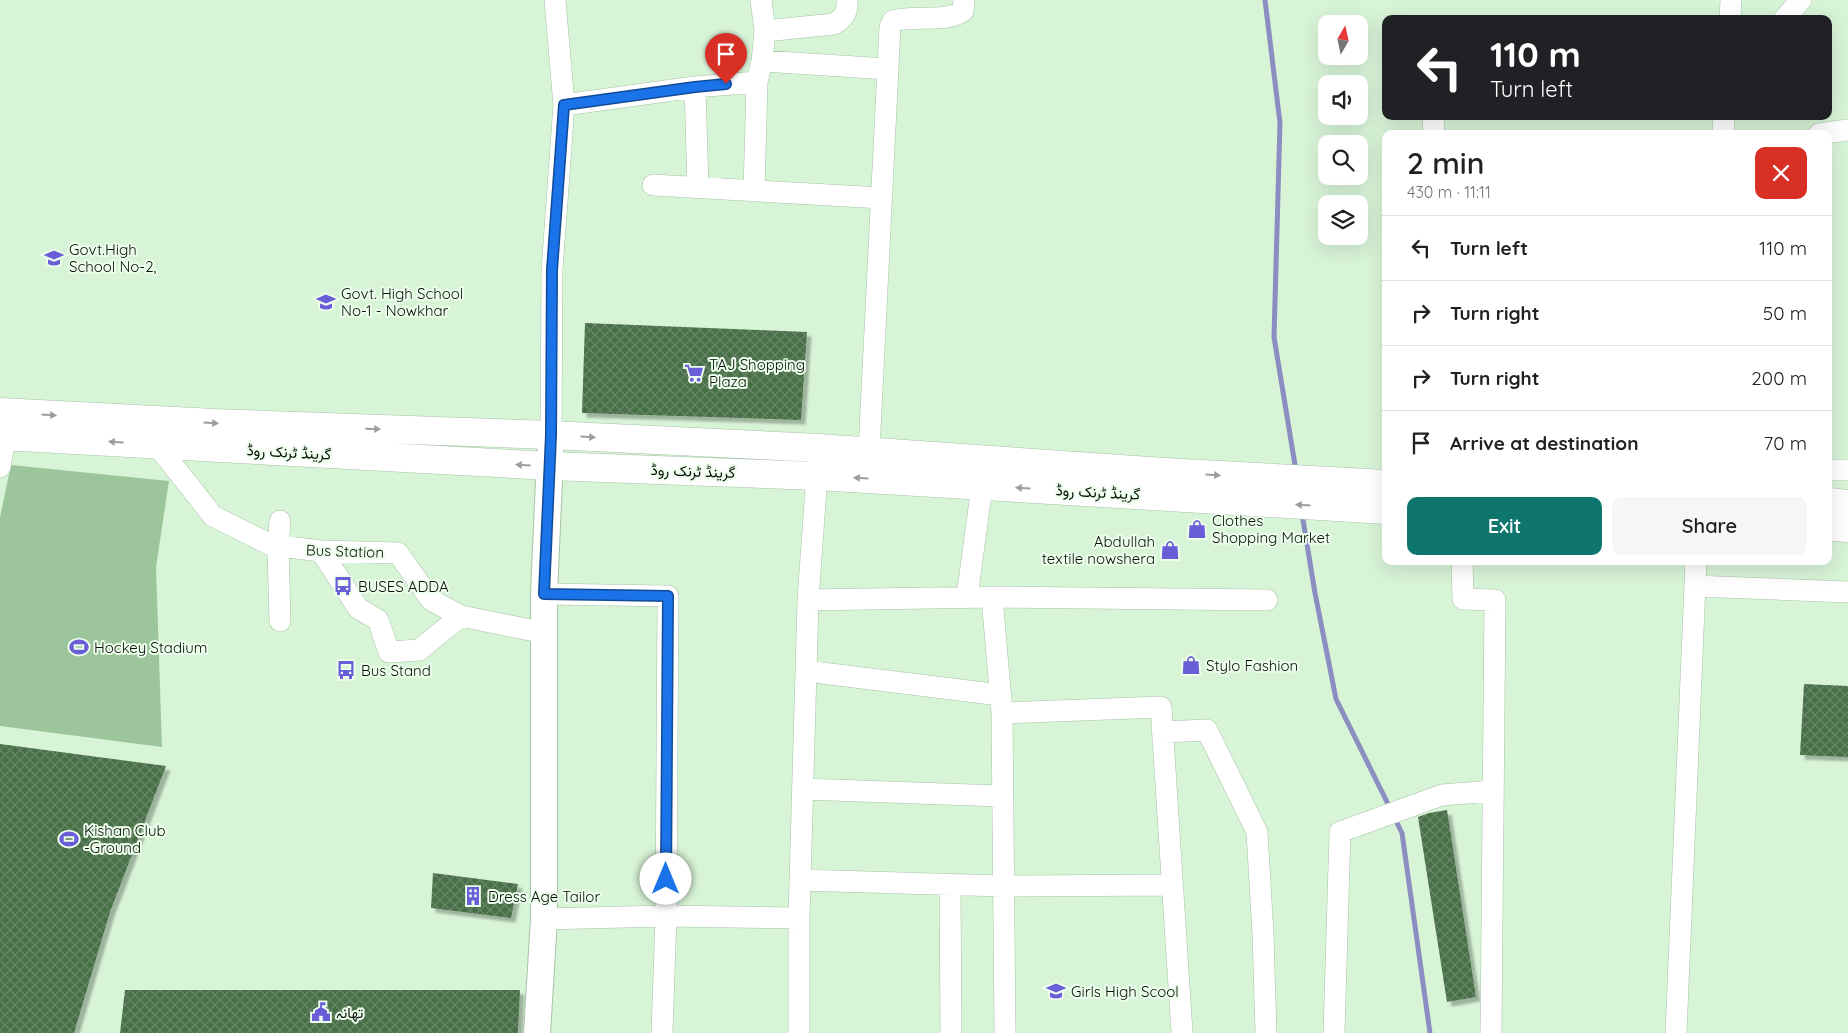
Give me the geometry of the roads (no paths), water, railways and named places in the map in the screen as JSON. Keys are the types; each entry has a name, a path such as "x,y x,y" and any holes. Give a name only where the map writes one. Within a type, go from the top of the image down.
{"highway":[{"name":"گرینڈ ٹرنک روڈ","path":"2,428 214,424 551,435 870,451 1382,510"},
{"name":"گرینڈ ٹرنک روڈ","path":"2,428 156,444 550,466 816,476 982,486 1382,484"},
{"path":"1832,502 1848,504"},
{"path":"1832,527 1848,528"}],"main road":[{"path":"537,1033 544,919 544,594 551,435"}],"street":[{"path":"551,435 552,270 564,105 555,0"},
{"path":"754,191 757,82 762,61 765,31 760,0"},
{"path":"765,31 834,24 843,18 847,7 846,0"},
{"path":"870,451 890,28 893,21 902,19 956,16 964,11 964,0"},
{"path":"1730,15 1731,0"},
{"path":"1788,15 1801,0"},
{"path":"762,61 888,69"},
{"path":"564,105 695,87 757,82"},
{"path":"695,87 698,187"},
{"path":"1832,132 1848,130"},
{"path":"652,185 882,198"},
{"path":"0,467 2,428"},
{"name":"Bus Station","path":"156,444 213,516 270,545 321,551 398,553 431,600 461,616 545,633"},
{"path":"799,1033 798,918 808,600 819,448"},
{"path":"1832,470 1848,470"},
{"path":"967,597 982,486"},
{"path":"280,521 278,547 280,621"},
{"path":"321,551 358,608 378,620 389,652 419,650 461,616"},
{"path":"1462,565 1463,599 1495,600 1491,1033"},
{"path":"1676,1033 1696,565"},
{"path":"1695,586 1848,592"},
{"path":"544,594 668,596 666,916 662,1033"},
{"path":"808,600 967,597 1267,600"},
{"path":"992,597 1001,704 1005,1033"},
{"path":"806,671 1001,704 1161,706 1182,1033"},
{"path":"1163,732 1207,730 1257,832 1266,1033"},
{"path":"803,788 1002,796"},
{"path":"1334,1033 1340,832 1442,795 1493,791"},
{"path":"800,880 1002,886 1172,885"},
{"path":"950,884 951,1033"},
{"path":"544,919 666,916 798,918"}],"waterway":[{"path":"1265,0 1280,123 1274,337 1296,471"},
{"path":"1302,514 1336,699 1391,810"},
{"path":"1394,817 1402,833 1430,1033"}],"place":[{"name":"Govt.High School No-2,","path":"54,258"},
{"name":"Govt. High School No-1 - Nowkhar","path":"326,302"},
{"name":"TAJ Shopping Plaza","path":"694,373"},
{"name":"Clothes Shopping Market","path":"1197,529"},
{"name":"Abdullah textile nowshera","path":"1170,550"},
{"name":"BUSES ADDA","path":"343,586"},
{"name":"Hockey Stadium","path":"79,647"},
{"name":"Stylo Fashion","path":"1191,665"},
{"name":"Bus Stand","path":"346,670"},
{"name":"Kishan Club -Ground","path":"69,839"},
{"name":"Dress Age Tailor","path":"473,896"},
{"name":"Girls High Scool","path":"1056,991"},
{"name":"تھانہ","path":"321,1012"}]}
